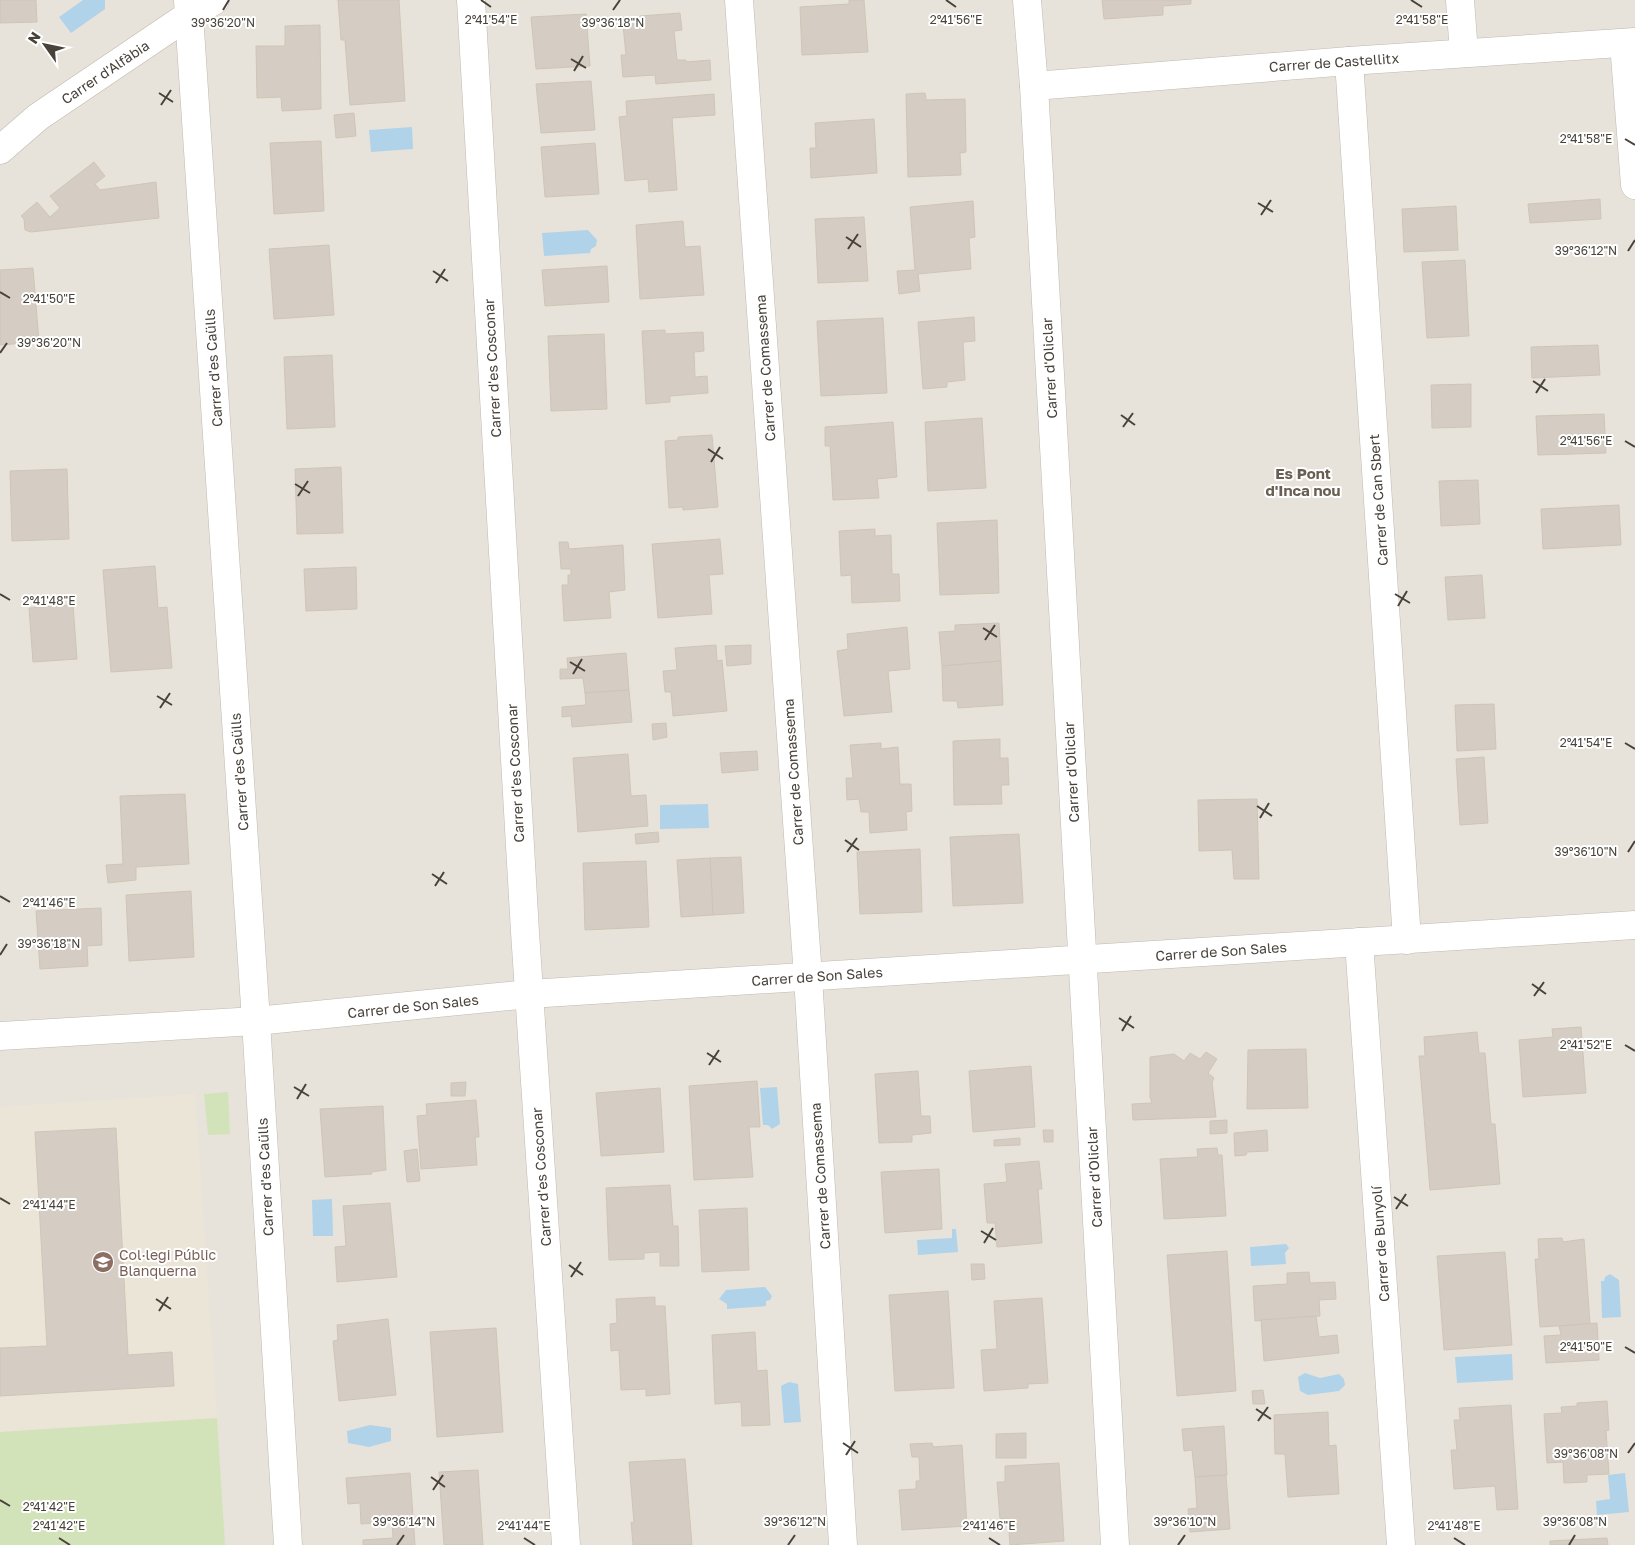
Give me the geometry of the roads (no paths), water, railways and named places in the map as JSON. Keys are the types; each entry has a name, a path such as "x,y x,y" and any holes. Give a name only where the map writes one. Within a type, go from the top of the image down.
{"street":[{"name":"Carrer d'Alfàbia","path":"0,150 38,117 189,7 215,0"},
{"name":"Carrer d'es Cosconar","path":"471,0 529,994 566,1545"},
{"name":"Carrer de Comassema","path":"739,0 808,977 843,1545"},
{"name":"Carrer d'Oliclar","path":"1027,0 1034,86 1115,1545"},
{"path":"1460,0 1464,53"},
{"name":"Carrer d'es Caülls","path":"189,7 256,1021 288,1545"},
{"name":"Carrer de Castellitx","path":"1034,86 1349,61 1630,42"},
{"path":"1630,42 1635,185"},
{"name":"Carrer de Can Sbert","path":"1349,61 1407,940"},
{"name":"Carrer de Son Sales","path":"0,1036 256,1021 529,994 1635,925"},
{"name":"Carrer de Bunyolí","path":"1359,942 1401,1545"}],"water":[{"path":"83,0 105,0 105,9 71,33 59,17"},
{"path":"412,127 413,149 371,152 369,130"},
{"path":"588,230 597,240 596,246 591,249 590,253 544,256 542,233"},
{"path":"708,804 709,828 660,829 660,805"},
{"path":"777,1087 780,1124 772,1129 768,1125 763,1125 760,1088"},
{"path":"332,1199 333,1236 313,1236 312,1200"},
{"path":"952,1229 956,1229 958,1252 918,1255 917,1240 952,1238"},
{"path":"1286,1244 1289,1248 1285,1253 1286,1264 1251,1266 1250,1247"},
{"path":"1610,1274 1619,1280 1621,1317 1602,1318 1601,1281 1604,1281 1605,1277"},
{"path":"765,1287 772,1296 770,1300 766,1301 766,1306 727,1309 727,1304 719,1299 726,1290"},
{"path":"1512,1354 1513,1380 1457,1383 1455,1357"},
{"path":"1305,1373 1320,1378 1339,1374 1344,1379 1345,1385 1339,1391 1308,1395 1300,1391 1298,1377"},
{"path":"789,1382 798,1384 801,1422 784,1423 781,1386"},
{"path":"370,1425 391,1428 391,1441 369,1447 348,1443 347,1431"},
{"path":"1625,1473 1629,1512 1597,1515 1596,1501 1610,1499 1608,1475"}],"place":[{"name":"Col·legi Públic Blanquerna","path":"103,1262"}],"district":[{"name":"Es Pont d'Inca nou","path":"1303,482"}]}
